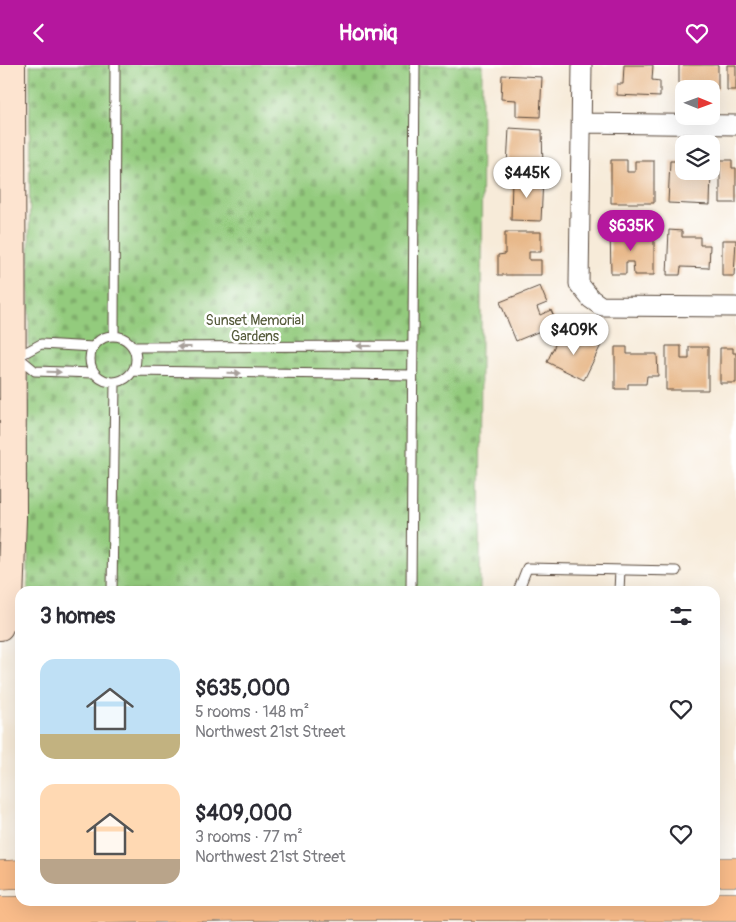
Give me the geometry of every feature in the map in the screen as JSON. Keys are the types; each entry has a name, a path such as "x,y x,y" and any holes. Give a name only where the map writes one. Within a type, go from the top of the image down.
{"main road":[{"path":"720,872 736,872"},
{"path":"0,875 15,874"},
{"path":"0,911 221,915 592,906"},
{"path":"719,906 736,907"}],"street":[{"path":"0,627 10,601 6,438 11,357 7,303 12,65"},
{"path":"582,65 579,284 591,299 601,306 736,307"},
{"path":"582,123 736,125"}],"lane":[{"path":"114,335 115,65"},
{"path":"411,586 415,65"},
{"path":"11,357 35,371 94,373 107,382 115,383 122,381 133,371 137,359 133,347 122,337 114,335 102,338 93,347 90,360 94,373"},
{"path":"11,357 41,344 93,347"},
{"path":"133,347 413,346"},
{"path":"133,371 412,375"},
{"path":"112,586 115,383"},
{"path":"520,586 527,568 676,571"},
{"path":"619,586 620,570"}],"green space":[{"name":"Sunset Memorial Gardens","path":"30,65 482,65 480,586 28,586"}],"building":[{"path":"624,65 653,65 652,80 660,81 660,97 617,95 617,84 623,84"},
{"path":"679,65 718,65 718,80 679,80"},
{"path":"727,65 736,65 736,90 727,90"},
{"path":"502,75 542,77 540,117 516,116 516,100 501,99"},
{"path":"509,128 542,130 543,168 507,166"},
{"path":"611,160 627,160 627,172 635,172 635,161 654,161 654,203 611,203"},
{"path":"720,160 732,160 732,168 736,168 736,203 720,203"},
{"path":"670,161 675,161 675,180 711,180 710,205 668,203"},
{"path":"512,177 543,178 541,221 511,220"},
{"path":"610,229 637,229 637,237 654,237 654,275 634,275 633,262 626,262 626,274 611,274"},
{"path":"669,230 682,231 682,237 700,237 700,245 710,245 709,268 681,267 680,275 667,275"},
{"path":"505,232 541,232 541,252 529,252 529,260 541,260 541,275 498,275 498,255 505,254"},
{"path":"722,240 736,240 734,276 722,276"},
{"path":"540,286 547,303 537,307 540,315 551,310 557,324 516,341 500,302"},
{"path":"561,332 588,346 591,340 601,345 584,380 547,362"},
{"path":"666,346 681,346 681,359 689,359 689,347 708,347 708,390 666,390"},
{"path":"615,347 627,347 627,354 657,354 658,376 647,376 646,384 628,384 628,389 615,389"},
{"path":"720,348 733,348 733,353 736,353 736,383 720,383"}]}
